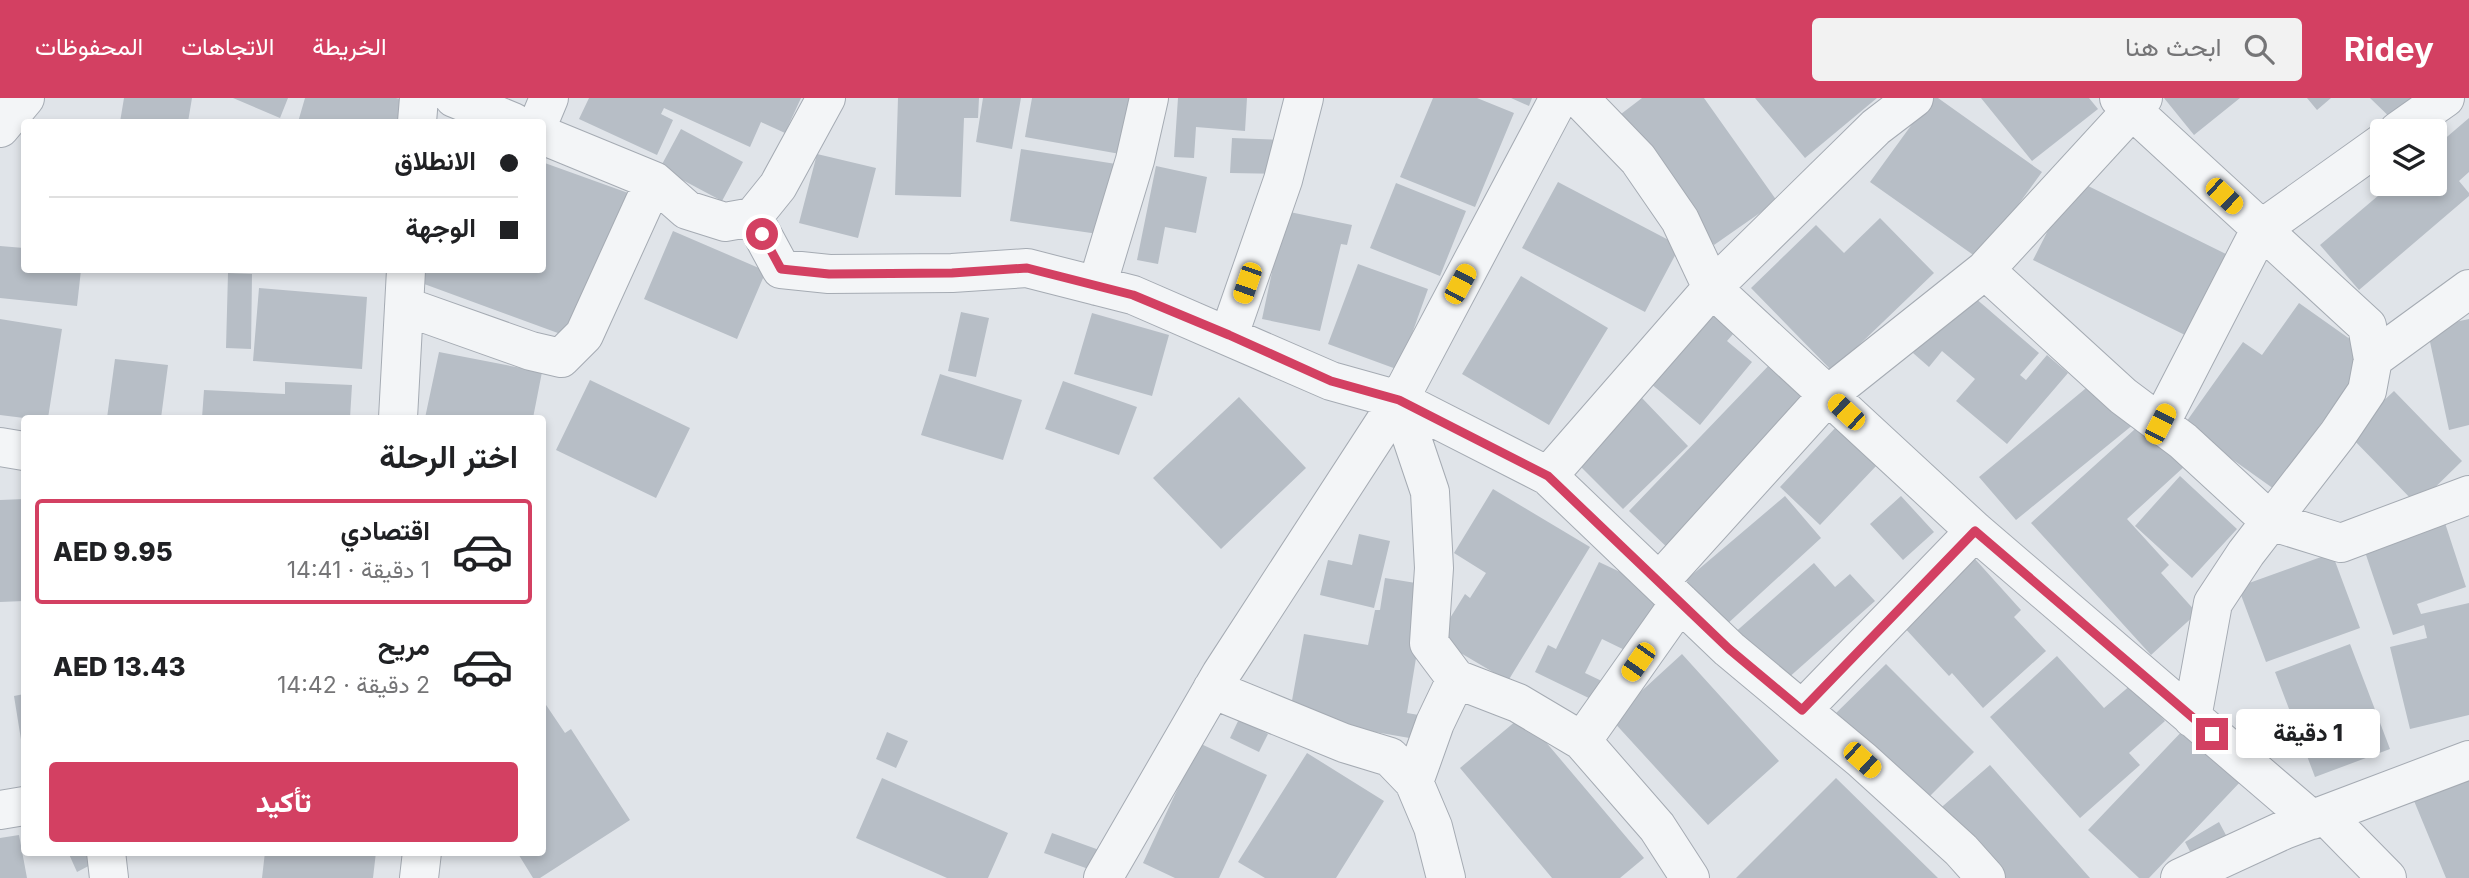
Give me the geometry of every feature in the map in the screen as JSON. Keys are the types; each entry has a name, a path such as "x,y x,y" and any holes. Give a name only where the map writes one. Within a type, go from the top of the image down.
{"street":[{"path":"0,128 24,98"},
{"path":"417,119 419,98"},
{"path":"454,98 506,119"},
{"path":"540,119 549,98"},
{"path":"546,137 654,181 687,210 725,222 753,217 778,186 826,98"},
{"path":"1097,286 1135,160 1149,98"},
{"path":"1229,335 1283,180 1304,98"},
{"path":"1103,878 1212,689 1399,400 1559,98"},
{"path":"1579,98 1645,169 1680,220 1712,288 1975,531 2192,718 2318,817 2386,878"},
{"path":"1548,476 1712,288 1875,127 1914,98"},
{"path":"2415,119 2445,98"},
{"path":"1582,741 1669,592 1828,395 1985,270 2132,102 2260,230 2367,326 2373,359 2367,391 2338,434 2246,553 2213,603 2192,718"},
{"path":"2160,424 2260,230 2370,152"},
{"path":"398,415 405,288 531,351 561,358 584,335 654,181"},
{"path":"753,217 781,269 829,274 952,273 1027,268 1133,295 1331,381 1399,400 1548,476 1729,649 1862,760 1961,850 1986,878"},
{"path":"1985,270 2123,396 2183,441 2270,521 2341,543 2469,495"},
{"path":"2373,359 2469,289"},
{"path":"1399,400 1430,492 1434,568 1429,643 1456,679 1518,703 1582,741 1657,827 1690,878"},
{"path":"0,447 21,450"},
{"path":"1802,710 1975,531"},
{"path":"1414,782 1456,679"},
{"path":"1212,689 1344,743 1390,757 1414,782 1433,827 1446,878"},
{"path":"2180,878 2284,830 2469,760"},
{"path":"0,810 21,807"},
{"path":"106,856 109,878"},
{"path":"419,878 422,856"}],"building":[{"path":"124,98 192,98 188,119 120,119"},
{"path":"233,98 288,98 280,118"},
{"path":"305,98 404,100 399,119 299,119"},
{"path":"589,98 801,98 785,133 761,122 750,147 664,108 661,114 673,120 657,155 579,119"},
{"path":"898,98 979,98 978,118 964,118 961,197 895,195"},
{"path":"983,98 1021,98 1012,149 976,142"},
{"path":"1032,98 1130,98 1120,154 1025,137"},
{"path":"1178,98 1247,98 1245,131 1196,127 1194,158 1174,157"},
{"path":"1433,98 1477,98 1514,113 1475,207 1400,177"},
{"path":"1511,98 1532,98 1529,106"},
{"path":"1642,98 1704,98 1777,201 1714,245 1621,114"},
{"path":"1755,98 1877,98 1805,158"},
{"path":"1931,98 1938,98 2042,172 1979,259 1870,182"},
{"path":"1981,98 2089,98 2098,109 2032,161"},
{"path":"2164,98 2240,98 2194,135"},
{"path":"2307,98 2331,98 2317,110"},
{"path":"2370,98 2428,98 2408,119 2392,119"},
{"path":"2469,118 2469,172 2459,181 2469,196 2359,290 2320,245 2378,196 2447,196 2447,137"},
{"path":"681,129 743,162 722,201 660,168"},
{"path":"1232,138 1283,140 1283,174 1230,173"},
{"path":"1021,149 1116,164 1105,235 1010,221"},
{"path":"817,154 876,168 858,238 799,223"},
{"path":"546,163 631,194 577,340 416,281 420,273 546,273"},
{"path":"1156,166 1207,177 1196,233 1165,227 1158,264 1137,260"},
{"path":"2074,179 2230,256 2189,337 2033,260"},
{"path":"1558,182 1680,246 1645,312 1522,248"},
{"path":"1396,183 1466,211 1440,276 1370,248"},
{"path":"1285,211 1352,225 1347,245 1341,244 1320,331 1262,319"},
{"path":"1880,218 1934,273 1832,371 1751,288 1816,225 1844,253"},
{"path":"673,231 766,271 737,339 644,299"},
{"path":"0,246 21,248 21,273 81,273 77,306 0,298"},
{"path":"1358,264 1428,289 1399,370 1328,344"},
{"path":"228,273 252,274 251,349 226,348"},
{"path":"1521,276 1608,328 1549,425 1462,374"},
{"path":"259,288 367,297 362,369 253,361"},
{"path":"1967,291 2039,353 2020,375 2026,380 2047,355 2068,373 2007,444 1956,401 1975,379 1942,351 1929,367 1913,353"},
{"path":"2299,303 2371,354 2274,489 2184,425 2243,342 2262,355"},
{"path":"1715,305 1740,326 1727,341 1752,362 1700,425 1650,383"},
{"path":"961,312 989,318 976,377 948,371"},
{"path":"1092,313 1169,335 1152,396 1074,374"},
{"path":"0,319 62,329 48,415 21,415 21,418 0,415"},
{"path":"2469,319 2469,425 2449,430 2427,328"},
{"path":"439,352 542,372 534,415 426,415"},
{"path":"115,359 168,365 161,415 107,415"},
{"path":"1774,360 1818,402 1672,552 1629,511"},
{"path":"940,374 1022,400 1003,460 921,435"},
{"path":"2097,379 2134,424 2016,520 1979,477"},
{"path":"590,380 690,428 656,498 556,450"},
{"path":"1063,381 1137,407 1119,455 1045,429"},
{"path":"285,382 352,385 350,415 202,415 204,390 285,394"},
{"path":"2394,391 2462,461 2417,505 2348,434"},
{"path":"1239,397 1306,468 1221,549 1153,478"},
{"path":"1642,398 1688,446 1623,509 1576,462"},
{"path":"2145,420 2186,465 2127,519 2169,565 2161,573 2197,613 2151,655 2031,523"},
{"path":"1837,426 1878,464 1820,525 1780,487"},
{"path":"2180,476 2237,529 2192,578 2135,526"},
{"path":"1493,489 1590,547 1508,681 1437,639 1465,594 1470,598 1486,573 1454,553"},
{"path":"1785,496 1821,538 1725,626 1686,580"},
{"path":"1901,496 1934,532 1903,560 1870,524"},
{"path":"21,499 21,601 0,602 0,500"},
{"path":"2444,520 2466,587 2417,604 2421,614 2469,603 2469,715 2410,729 2390,647 2427,638 2424,625 2393,635 2363,546"},
{"path":"1359,534 1390,541 1374,608 1320,595 1328,560 1352,565"},
{"path":"2332,553 2360,628 2266,662 2238,587"},
{"path":"1975,559 2021,610 2014,617 2046,651 1983,708 1952,673 1949,676 1902,625"},
{"path":"1599,562 1667,594 1637,656 1602,639 1585,673 1606,683 1597,702 1535,672 1548,645 1556,649"},
{"path":"1814,563 1835,587 1850,574 1875,601 1778,687 1732,635"},
{"path":"1385,578 1428,585 1407,713 1425,716 1421,740 1289,717 1304,634 1368,645 1375,610 1380,610"},
{"path":"2350,644 2390,749 2315,777 2275,672"},
{"path":"1682,654 1779,761 1708,825 1611,719"},
{"path":"2057,656 2104,708 2132,684 2165,721 2129,753 2140,765 2080,818 1990,717"},
{"path":"1886,664 1974,752 1920,806 1831,718"},
{"path":"21,695 21,740 14,696"},
{"path":"546,705 565,733 571,729 630,820 540,878 533,878 519,856 546,856"},
{"path":"1523,715 1644,858 1620,878 1552,878 1460,768"},
{"path":"1239,719 1268,734 1259,752 1230,738"},
{"path":"2187,726 2243,779 2149,878 2139,878 2088,830"},
{"path":"887,732 908,741 896,768 876,759"},
{"path":"1199,743 1267,775 1219,878 1175,878 1143,863"},
{"path":"1307,753 1384,801 1336,878 1265,878 1238,862"},
{"path":"1990,765 2090,878 1994,878 1936,812"},
{"path":"2469,772 2469,878 2446,878 2412,796"},
{"path":"882,778 1008,833 988,878 947,878 856,838"},
{"path":"1836,778 1938,878 1736,878"},
{"path":"2219,822 2227,837 2193,857 2185,842"},
{"path":"1052,833 1102,851 1094,871 1044,853"},
{"path":"19,835 27,878 0,878 0,838"},
{"path":"70,856 100,856 102,859 77,872"},
{"path":"265,856 376,856 373,878 262,878"}],"route":[{"path":"762,234 781,269 829,274 952,273 1027,268 1133,295 1331,381 1399,400 1548,476 1729,649 1802,710 1975,531 2212,734"}]}
